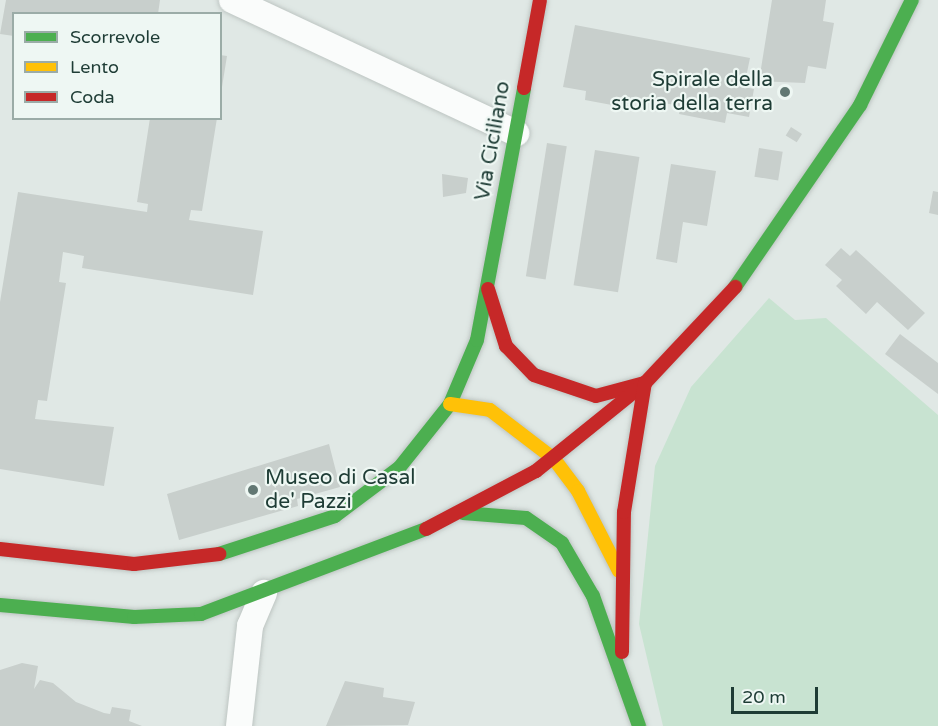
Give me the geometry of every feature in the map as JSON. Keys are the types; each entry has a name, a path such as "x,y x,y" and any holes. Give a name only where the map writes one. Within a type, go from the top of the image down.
{"main road":[{"name":"Via Ciciliano","path":"0,549 167,564 282,537 335,516 377,487 419,445 450,404 473,353 488,289 540,0"},
{"path":"0,605 181,617 264,593 463,513 554,459 645,383 706,322 786,220 877,77 912,0"},
{"path":"488,289 506,346 534,375 596,396 645,383"},
{"path":"622,671 622,578 628,468 645,383"},
{"path":"450,404 482,407 511,424 554,459 596,523 622,578"},
{"path":"463,513 497,487 517,458 511,424"},
{"path":"463,513 510,514 557,538 582,573 622,671 639,726"}],"street":[{"path":"232,0 516,133"},
{"path":"239,726 250,626 264,593"}],"green space":[{"path":"769,298 795,320 826,318 938,415 938,726 663,726 639,624 655,466 691,387"}],"building":[{"path":"6,0 160,0 158,12 12,12 12,36 0,34"},
{"path":"772,0 826,0 823,21 834,23 826,69 808,66 805,83 759,81"},
{"path":"575,25 750,58 744,87 754,89 749,117 727,113 725,123 679,114 680,106 631,97 628,108 585,100 586,91 563,87"},
{"path":"222,55 227,56 222,87"},
{"path":"150,120 217,120 202,211 191,210 189,220 263,231 253,295 82,268 84,256 63,252 59,282 66,283 47,401 38,400 35,419 114,427 104,486 0,469 0,302 18,192 147,212 148,204 137,202"},
{"path":"791,127 802,134 797,142 786,135"},
{"path":"547,143 567,146 546,279 526,276"},
{"path":"759,148 783,152 778,180 754,177"},
{"path":"595,150 639,157 618,292 574,285"},
{"path":"671,164 716,171 707,226 683,222 677,263 656,259"},
{"path":"442,174 468,178 466,193 443,197"},
{"path":"933,191 938,192 938,215 929,213"},
{"path":"841,248 850,256 856,250 925,313 908,330 877,302 866,314 836,286 842,280 825,265"},
{"path":"900,334 938,363 938,394 885,354"},
{"name":"Museo di Casal de' Pazzi","path":"329,444 340,487 297,499 298,506 179,540 167,494"},
{"path":"22,663 38,666 34,689 40,680 53,683 76,702 104,713 110,714 112,707 131,710 129,721 142,726 0,726 0,670"},
{"path":"345,681 384,688 383,697 415,702 408,725 326,726"}],"traffic: fast":[{"path":"735,287 860,105 912,0"},
{"path":"219,554 335,516 399,468 450,404 477,340 524,88"},
{"path":"463,513 526,518 562,543 593,596 639,726"},
{"path":"0,605 134,617 201,614 426,529"}],"traffic: slow":[{"path":"450,404 490,410 554,459 578,491 619,571"}],"traffic: jam":[{"path":"524,88 540,0"},
{"path":"426,529 536,471 645,383 735,287"},
{"path":"488,289 506,346 534,375 596,396 645,383"},
{"path":"622,652 624,512 645,383"},
{"path":"0,549 134,564 219,554"}],"place":[{"name":"Spirale della storia della terra","path":"785,92"},
{"name":"Museo di Casal de' Pazzi","path":"253,490"}]}
